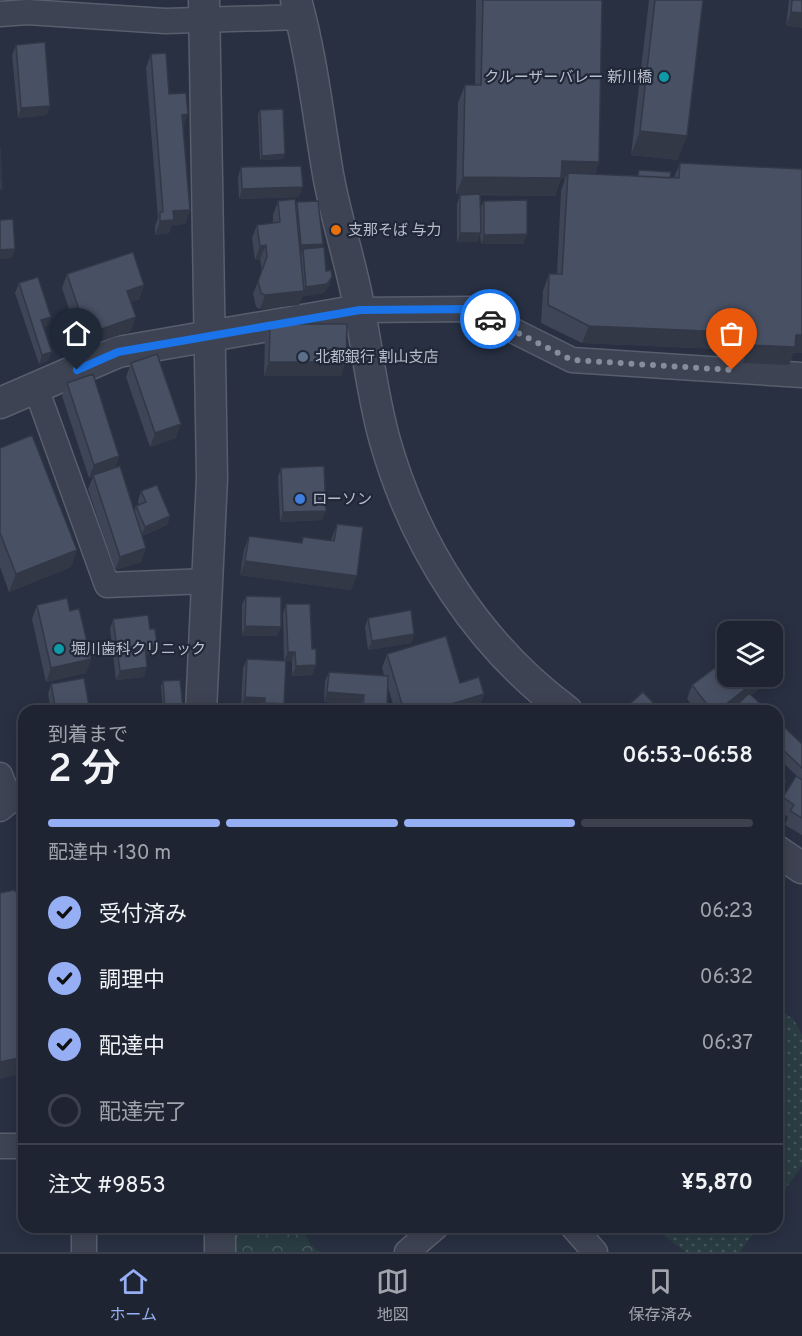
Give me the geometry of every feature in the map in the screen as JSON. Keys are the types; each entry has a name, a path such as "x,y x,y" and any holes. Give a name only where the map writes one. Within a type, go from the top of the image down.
{"street":[{"path":"0,14 27,12 165,21 204,10 298,9 315,83 328,176 360,310 384,440 420,536 456,597 506,657 560,705"},
{"path":"201,705 212,478 204,10"},
{"path":"0,403 118,352 211,334 360,310 470,309 572,360 802,375"},
{"path":"36,388 107,585 207,581"},
{"path":"0,775 12,800"},
{"path":"783,856 802,868"},
{"path":"0,1146 18,1146"},
{"path":"84,1233 84,1252"},
{"path":"220,1233 220,1252"},
{"path":"408,1252 429,1233"},
{"path":"578,1233 595,1252"}],"green space":[{"path":"783,1012 794,1020 802,1035 802,1166 783,1193"},
{"path":"233,1233 304,1233 311,1245 320,1252 233,1252"},
{"path":"660,1233 754,1233 740,1252 686,1252"}],"building":[{"path":"483,0 602,0 599,162 562,161 561,178 463,177 465,85 481,85"},
{"name":"クルーザーバレー 新川橋","path":"655,0 703,0 687,136 640,131"},
{"path":"792,0 802,0 802,13 791,12"},
{"path":"45,42 50,106 21,108 16,45"},
{"path":"166,53 169,94 186,93 188,114 182,115 190,210 173,211 174,220 160,221 160,212 163,212 151,54"},
{"path":"283,109 285,154 262,156 260,110"},
{"path":"0,148 2,189 0,189"},
{"path":"680,163 802,169 802,335 796,335 795,347 749,345 750,333 589,326 548,305 549,274 562,274 568,173 679,178"},
{"path":"301,166 303,187 242,189 241,167"},
{"path":"639,170 671,172 670,178 638,176"},
{"path":"480,194 481,233 460,233 460,195"},
{"path":"295,199 304,291 265,295 261,293 258,281 267,257 266,245 260,246 257,225 280,222 278,201"},
{"path":"527,200 527,234 484,235 484,201"},
{"path":"318,201 323,244 301,245 297,202"},
{"path":"13,219 15,249 0,250 0,220"},
{"path":"324,247 326,271 331,270 332,277 327,284 306,287 303,249"},
{"path":"133,252 144,285 127,291 136,317 87,334 67,274"},
{"path":"38,277 51,317 41,320 52,352 42,355 19,283"},
{"path":"270,324 347,324 346,362 269,362"},
{"path":"157,354 181,424 155,433 131,363"},
{"path":"93,374 119,456 94,465 67,383"},
{"path":"32,435 77,550 16,574 0,533 0,448"},
{"path":"120,466 146,548 120,557 93,475"},
{"name":"ローソン","path":"324,466 326,511 283,512 281,468"},
{"path":"157,485 170,516 145,527 136,506 146,502 141,491"},
{"path":"337,524 363,527 357,576 245,561 249,536 302,543 303,537 334,541"},
{"path":"246,596 281,597 281,627 245,626"},
{"name":"堀川歯科クリニック","path":"67,598 70,611 79,608 91,659 51,668 37,605"},
{"path":"286,604 310,604 312,649 316,649 316,665 296,666 295,652 288,652"},
{"path":"411,610 414,634 372,641 368,618"},
{"path":"148,615 150,629 155,629 157,645 145,646 147,667 120,671 113,619"},
{"path":"446,636 460,683 479,677 484,694 448,705 402,705 387,654"},
{"path":"247,659 286,661 284,704 265,703 265,698 245,697"},
{"path":"717,666 717,687 748,687 725,705 707,705 692,685"},
{"path":"329,672 388,676 387,705 363,705 364,695 327,692"},
{"path":"84,678 89,705 55,705 51,684"},
{"path":"180,680 183,705 165,705 163,681"},
{"path":"643,692 655,705 629,705"},
{"path":"749,693 762,705 737,705"},
{"path":"783,726 802,744 802,768 783,750"},
{"path":"796,776 802,780 802,818 790,811 794,805 783,797"},
{"path":"14,890 18,894 18,1058 0,1062 0,893"}],"way so far":[{"path":"490,319 572,360 732,370"}],"place":[{"name":"クルーザーバレー 新川橋","path":"664,77"},
{"name":"支那そば 与力","path":"336,230"},
{"name":"北都銀行 割山支店","path":"303,357"},
{"name":"ローソン","path":"300,499"},
{"name":"堀川歯科クリニック","path":"59,649"}],"route":[{"path":"77,370 118,352 211,334 360,310 470,309 490,319"}]}
